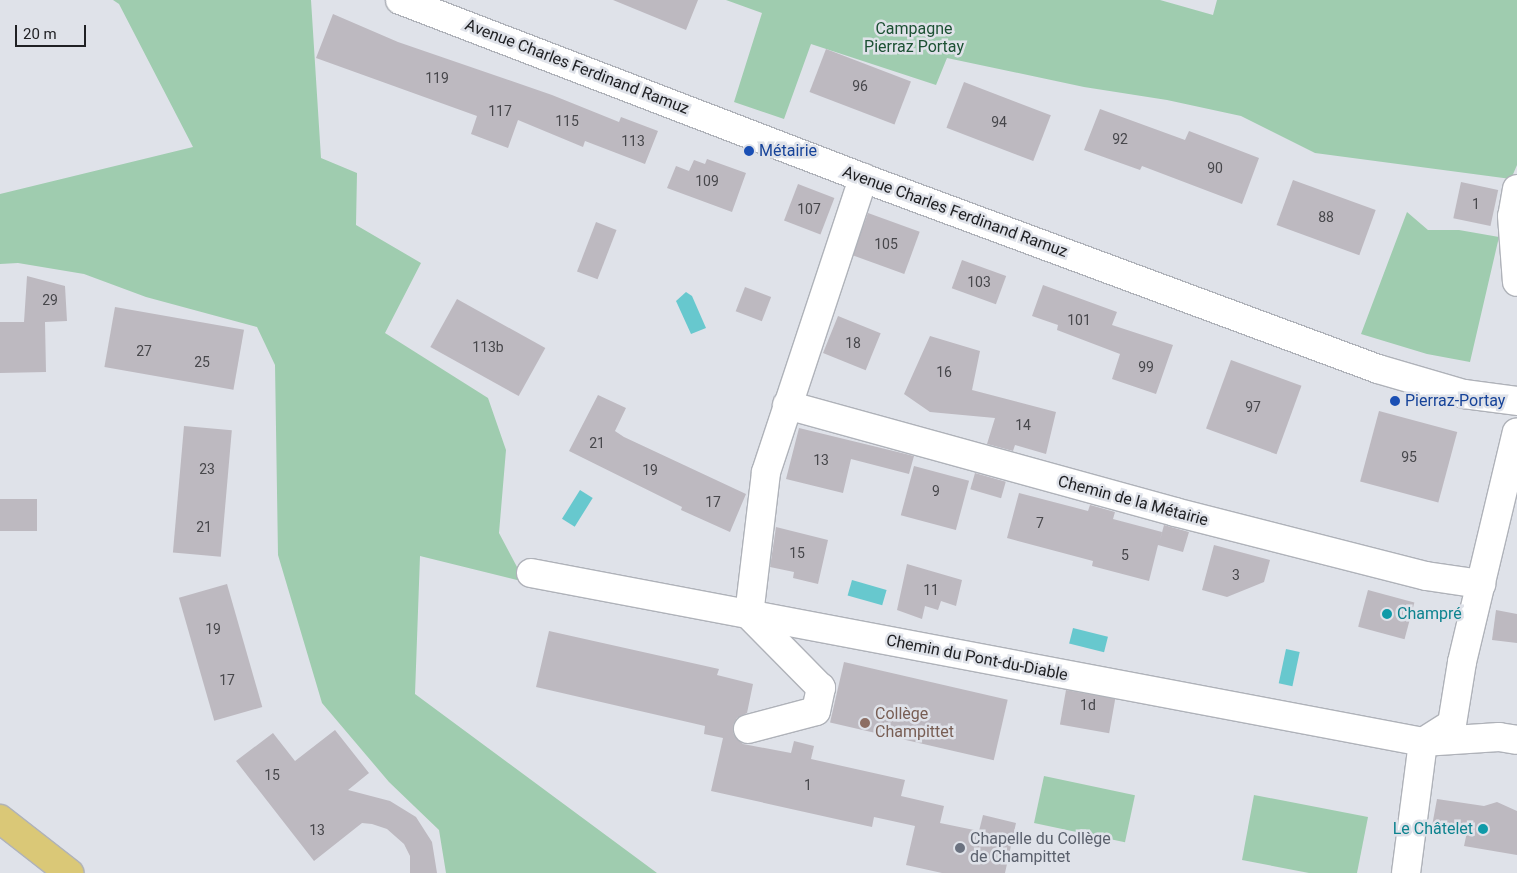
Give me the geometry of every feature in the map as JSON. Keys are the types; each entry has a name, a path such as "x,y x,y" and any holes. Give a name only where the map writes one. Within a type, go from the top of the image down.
{"main road":[{"path":"0,819 69,873"}],"street":[{"name":"Avenue Charles Ferdinand Ramuz","path":"400,0 863,178 1378,369 1464,394 1517,401"},
{"path":"748,729 816,711 821,688 749,615 766,472 863,178"},
{"path":"1517,189 1512,216 1517,282"},
{"name":"Chemin de la Métairie","path":"787,406 1175,512 1426,576 1481,584"},
{"path":"1406,873 1423,742 1452,724 1462,662 1517,432"},
{"name":"Chemin du Pont-du-Diable","path":"531,573 1423,742 1499,737 1517,740"}],"green space":[{"path":"113,0 311,0 321,158 357,173 356,225 421,263 385,333 488,398 506,450 499,533 525,582 420,556 415,694 657,873 446,873 439,830 389,782 322,703 278,555 275,365 257,327 146,297 84,274 18,263 0,264 0,194 193,147 119,4"},
{"name":"Campagne Pierraz Portay","path":"726,0 1160,0 1213,15 1217,0 1517,0 1517,165 1511,179 1315,153 1241,116 1167,100 1084,87 947,58 936,85 811,44 784,119 734,102 762,13"},
{"path":"1407,212 1428,230 1459,230 1499,237 1470,362 1427,354 1361,334"},
{"path":"1044,776 1135,795 1125,842 1034,823"},
{"path":"1254,795 1368,817 1357,873 1309,873 1242,860"}],"water":[{"path":"686,292 692,296 706,328 691,334 676,301"},
{"path":"580,490 593,498 575,527 562,519"},
{"path":"852,580 887,590 882,605 848,595"},
{"path":"1073,628 1108,637 1104,652 1069,644"},
{"path":"1286,649 1300,652 1292,686 1279,683"}],"building":[{"path":"613,0 698,0 686,30"},
{"path":"333,14 398,42 552,95 619,122 621,117 658,131 645,164 585,141 583,147 518,120 508,148 471,134 477,116 316,58"},
{"path":"826,49 911,82 894,125 810,92"},
{"path":"964,82 1051,115 1033,161 946,128"},
{"path":"1100,109 1185,140 1189,131 1259,158 1242,204 1142,166 1140,170 1084,150"},
{"path":"707,159 746,173 732,212 667,188 676,166 689,171 694,160 705,164"},
{"path":"1293,180 1376,210 1359,255 1277,225"},
{"path":"1461,182 1498,190 1490,226 1453,218"},
{"path":"798,184 834,198 820,234 784,220"},
{"path":"868,213 920,232 904,274 853,255"},
{"path":"596,222 617,230 598,279 577,271"},
{"path":"962,260 1006,276 996,304 952,288"},
{"path":"27,276 65,286 67,321 45,322 46,372 0,373 0,322 24,322"},
{"path":"1043,285 1117,312 1112,325 1173,345 1156,394 1112,379 1120,354 1057,330 1058,325 1032,316"},
{"path":"745,287 771,297 762,321 736,311"},
{"path":"457,299 545,348 519,396 430,347"},
{"path":"115,307 244,330 233,390 104,367"},
{"path":"838,316 881,333 866,370 823,353"},
{"path":"930,336 980,351 972,390 1056,412 1046,454 1015,445 1013,451 987,444 995,418 930,412 904,394"},
{"path":"1231,360 1301,386 1277,454 1206,429"},
{"path":"598,395 626,408 615,431 624,437 746,494 730,532 681,510 682,507 569,451"},
{"path":"1379,411 1457,432 1438,502 1360,482"},
{"path":"184,426 232,430 221,557 173,553"},
{"path":"799,428 914,456 909,474 851,459 843,493 786,479"},
{"path":"914,466 969,481 956,530 901,515"},
{"path":"975,473 1006,482 1001,498 970,489"},
{"path":"1019,493 1088,511 1090,505 1115,512 1113,519 1162,532 1160,540 1164,525 1189,532 1183,552 1158,545 1149,581 1092,566 1093,561 1007,538"},
{"path":"0,499 37,499 37,531 0,531"},
{"path":"776,527 828,540 818,584 793,578 794,572 770,567"},
{"path":"1214,545 1270,560 1264,582 1227,597 1202,590"},
{"path":"907,564 962,580 956,606 941,601 938,610 925,606 922,619 897,610"},
{"path":"227,584 262,707 214,721 179,598"},
{"name":"Champré","path":"1368,590 1414,602 1405,639 1358,627"},
{"path":"1496,610 1517,614 1517,643 1492,640"},
{"path":"549,631 719,669 717,675 753,684 747,713 737,718 733,725 733,733 743,744 791,753 794,741 814,746 811,759 905,780 901,796 944,806 940,823 979,831 983,815 1016,823 1005,873 942,873 906,865 915,826 874,817 872,827 711,791 723,738 704,734 705,726 536,687"},
{"path":"844,662 1008,700 994,760 830,722"},
{"path":"1066,690 1115,699 1109,733 1060,724"},
{"path":"335,730 369,773 348,790 390,801 416,817 432,842 437,873 410,873 410,856 404,844 387,829 362,823 314,861 236,761 273,733 295,761"},
{"name":"Le Châtelet","path":"1437,799 1484,806 1497,802 1517,811 1517,855 1464,846 1467,832 1432,826"}],"place":[{"name":"Métairie","path":"749,151"},
{"name":"Pierraz-Portay","path":"1395,401"},
{"name":"Champré","path":"1387,614"},
{"name":"Collège Champittet","path":"865,723"},
{"name":"Le Châtelet","path":"1483,829"},
{"name":"Chapelle du Collège de Champittet","path":"960,848"}]}
